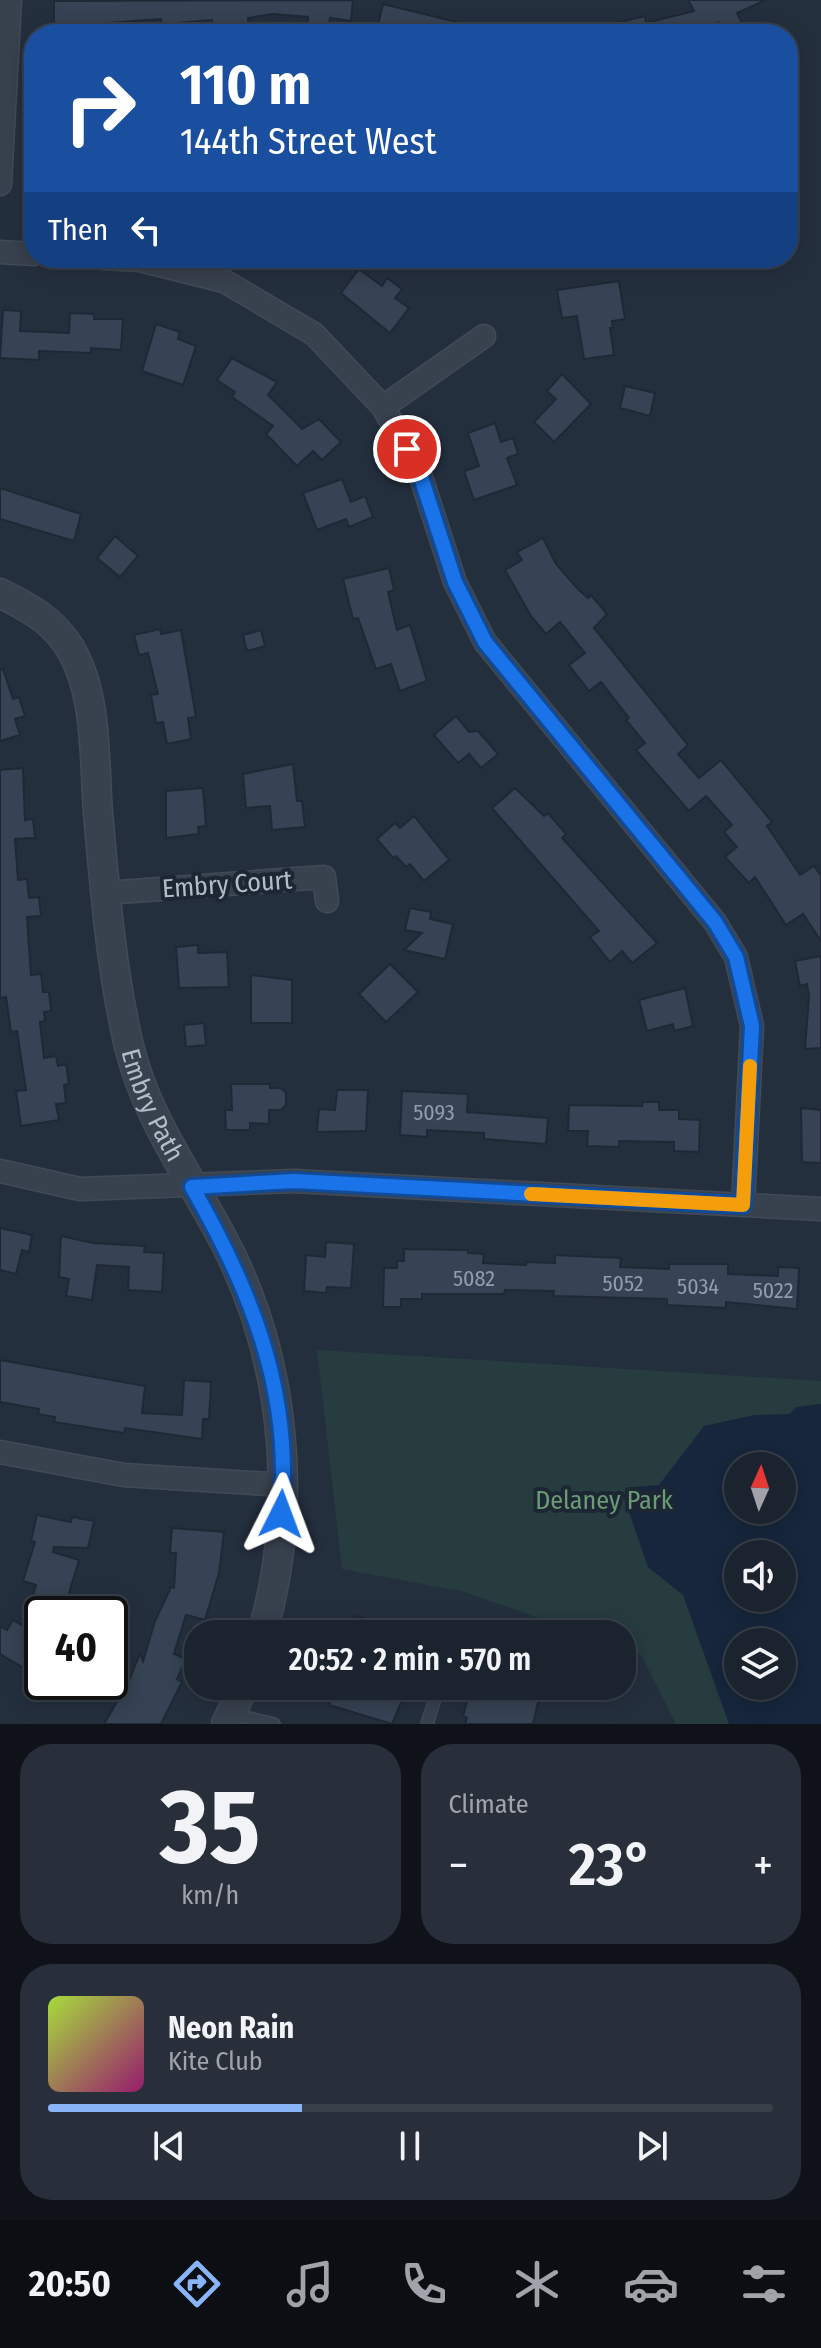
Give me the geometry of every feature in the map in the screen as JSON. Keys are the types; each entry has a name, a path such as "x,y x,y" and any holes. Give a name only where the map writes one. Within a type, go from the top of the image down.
{"street":[{"path":"0,184 10,0"},
{"path":"0,252 24,253"},
{"path":"172,268 224,281 314,334 383,407 419,471 455,582 485,642 715,922 736,957 752,1026 743,1205"},
{"path":"383,407 484,336"},
{"name":"Embry Path","path":"0,593 38,611 70,648 88,693 114,971 130,1050 158,1128 232,1257 259,1327 277,1399 284,1485 272,1601 266,1620"},
{"name":"Embry Court","path":"106,893 324,877 327,901"},
{"path":"0,1171 80,1189 294,1181 821,1209"},
{"path":"1,1458 124,1475 284,1485"},
{"path":"229,1719 238,1700"}],"lane":[{"path":"427,1724 435,1700"},
{"path":"229,1719 274,1724"}],"green space":[{"name":"Delaney Park","path":"317,1350 821,1381 821,1724 676,1724 641,1655 636,1653 636,1620 544,1620 465,1592 342,1569"}],"water":[{"path":"821,1404 821,1724 729,1724 683,1595 648,1567 623,1495 635,1487 659,1485 704,1426 754,1415 789,1414 797,1407"}],"building":[{"path":"353,0 351,21 330,18 329,24 307,24 308,17 273,14 248,18 248,24 212,24 212,20 162,24 161,19 109,24 54,24 54,1"},
{"path":"688,0 766,0 737,13 740,24 612,24 645,16 646,23 694,11"},
{"path":"383,4 465,24 378,24"},
{"path":"359,269 382,286 387,278 402,289 395,298 409,308 390,333 341,293"},
{"path":"619,281 625,319 612,321 613,328 610,328 614,355 584,359 577,316 562,318 557,290"},
{"path":"3,310 21,311 20,331 69,333 70,313 94,314 94,319 123,319 121,350 91,348 91,353 39,351 39,360 0,358"},
{"path":"156,324 180,332 178,339 196,346 183,385 142,371"},
{"path":"232,358 277,382 268,395 302,429 319,419 341,442 322,460 313,451 297,466 266,434 273,426 232,397 235,392 217,380"},
{"path":"562,374 591,404 554,442 534,422 556,399 547,391"},
{"path":"625,386 655,393 650,416 620,408"},
{"path":"495,423 501,442 513,438 518,454 507,458 517,485 474,500 464,471 479,466 468,433"},
{"path":"342,479 351,502 365,496 373,517 349,527 346,519 317,530 303,493"},
{"path":"0,488 81,514 74,541 0,519"},
{"path":"115,536 138,556 120,577 97,558"},
{"path":"543,538 556,564 578,589 588,598 591,595 607,614 594,628 688,745 678,754 699,778 721,760 772,822 767,826 800,875 814,866 821,876 821,941 803,914 786,925 755,877 749,883 725,857 737,847 724,832 732,825 706,796 689,811 636,750 645,743 601,682 589,691 569,665 585,653 560,622 546,634 531,616 505,570 522,560 517,552"},
{"path":"389,568 394,590 388,592 397,630 410,625 427,681 400,691 391,664 376,669 358,618 353,619 343,579"},
{"path":"160,629 161,634 181,630 196,717 188,718 191,739 167,744 163,722 156,723 151,695 158,694 148,653 139,655 134,635"},
{"path":"261,630 265,646 247,651 243,635"},
{"path":"3,669 13,699 19,697 25,716 15,719 20,735 0,741 0,670"},
{"path":"456,716 469,732 478,731 498,754 481,768 469,754 458,763 434,735"},
{"path":"293,764 297,801 302,801 305,827 272,830 270,806 246,808 243,774"},
{"path":"23,768 25,820 33,819 35,838 15,839 18,880 27,879 29,898 39,897 41,916 27,917 31,975 41,974 43,992 49,992 51,1011 44,1012 45,1021 40,1022 44,1058 56,1056 58,1066 66,1064 69,1084 64,1085 66,1103 56,1104 59,1120 21,1126 16,1091 26,1090 17,1031 11,1032 6,997 0,998 0,770"},
{"path":"203,788 206,826 198,827 199,834 166,838 166,791"},
{"path":"515,788 544,816 548,813 566,834 562,838 657,943 632,963 622,951 610,962 590,937 599,931 492,808"},
{"path":"414,816 449,860 424,881 410,864 406,867 396,856 393,858 377,839 395,823 400,828"},
{"path":"410,908 431,912 430,919 453,924 445,959 404,950 422,933 405,930"},
{"path":"198,945 198,953 227,952 229,987 179,988 176,947"},
{"path":"821,956 821,1048 805,1049 809,996 807,984 800,986 795,961"},
{"path":"390,964 418,992 386,1022 359,994"},
{"path":"251,975 292,980 292,1023 251,1023"},
{"path":"685,988 693,1026 674,1031 673,1024 647,1031 639,1000"},
{"path":"204,1023 206,1045 186,1047 184,1025"},
{"path":"231,1084 270,1084 270,1088 281,1088 286,1093 286,1105 281,1110 269,1110 269,1124 250,1123 250,1130 226,1130 225,1110 232,1110"},
{"path":"337,1090 368,1090 366,1131 317,1132 319,1109 335,1110"},
{"path":"402,1091 468,1094 467,1112 548,1118 546,1144 484,1139 484,1133 427,1130 427,1137 400,1135"},
{"path":"643,1102 659,1102 659,1110 679,1110 679,1119 700,1120 699,1152 674,1151 674,1142 619,1141 619,1147 587,1146 588,1131 568,1131 569,1105 642,1106"},
{"path":"801,1108 821,1110 821,1163 802,1162"},
{"path":"0,1228 32,1235 29,1252 22,1250 16,1274 0,1270"},
{"path":"61,1236 93,1243 145,1246 144,1252 164,1253 162,1292 128,1290 129,1267 97,1265 92,1300 66,1296 69,1279 59,1277"},
{"path":"326,1242 354,1244 351,1288 327,1287 326,1293 304,1291 306,1255 325,1257"},
{"path":"404,1249 468,1250 468,1253 484,1254 483,1263 555,1263 555,1255 621,1258 620,1267 669,1269 669,1264 728,1264 728,1274 778,1276 778,1267 799,1268 797,1309 726,1302 726,1308 667,1305 667,1299 553,1296 554,1291 505,1290 504,1294 422,1294 422,1299 401,1299 401,1307 383,1307 384,1268 397,1268 397,1261 404,1261"},
{"path":"0,1360 145,1386 142,1413 182,1415 184,1380 211,1382 209,1419 203,1419 202,1439 125,1428 124,1433 54,1422 55,1417 38,1414 39,1409 0,1402"},
{"path":"37,1515 71,1522 72,1517 94,1521 88,1548 54,1547 53,1552 79,1560 68,1596 33,1596 36,1585 23,1581 35,1542 31,1541"},
{"path":"172,1528 224,1532 219,1573 205,1620 186,1615 184,1620 174,1654 184,1658 177,1679 182,1682 161,1724 104,1724 118,1700 128,1700 128,1683 140,1653 143,1661 155,1621 171,1587 174,1588 176,1553 170,1553"},
{"path":"13,1620 24,1626 24,1668 0,1654 0,1626 7,1630"},
{"path":"331,1700 402,1700 392,1724 329,1705"},
{"path":"467,1700 539,1700 533,1724 465,1724 467,1718 463,1716"}],"slow traffic":[{"path":"531,1194 743,1205 750,1066"}],"route":[{"path":"281,1514 284,1485 277,1399 259,1327 232,1257 192,1187 294,1181 743,1205 752,1026 736,957 715,922 485,642 455,582 419,471 407,449"}]}
